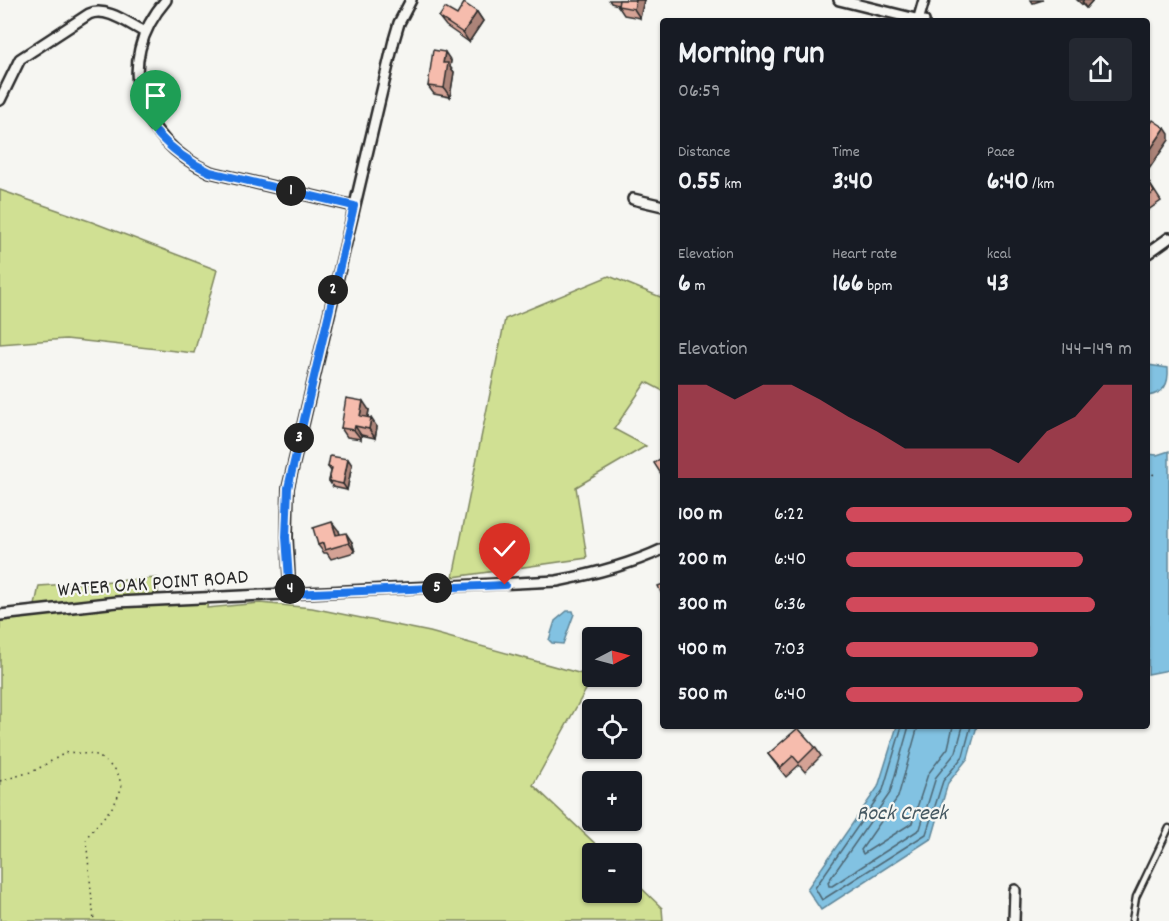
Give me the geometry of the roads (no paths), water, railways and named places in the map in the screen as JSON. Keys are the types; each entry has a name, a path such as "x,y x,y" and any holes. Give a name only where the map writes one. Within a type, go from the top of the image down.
{"street":[{"path":"166,0 145,32 138,63 141,99 156,132 178,155 192,164 223,176 354,206"},
{"path":"290,594 286,537 288,488 394,40 399,23 411,0"},
{"path":"839,0 908,18"},
{"path":"921,18 924,0"},
{"path":"0,100 20,59 94,11 106,13 145,32"},
{"path":"633,199 660,205"},
{"path":"1150,252 1169,238"},
{"name":"WATER OAK POINT ROAD","path":"0,615 86,604 557,581 596,573 642,559 660,550"},
{"path":"1014,921 1015,890"}],"lane":[{"path":"1132,921 1136,897 1169,828"}],"water":[{"path":"1150,365 1168,368 1166,384 1158,393 1150,395"},
{"path":"1169,451 1169,670 1150,674 1150,454 1157,455"},
{"path":"567,611 573,611 574,614 563,644 552,643 549,640 555,621"},
{"name":"Rock Creek","path":"896,729 976,729 968,758 948,783 932,838 821,910 807,889 878,787"}]}
